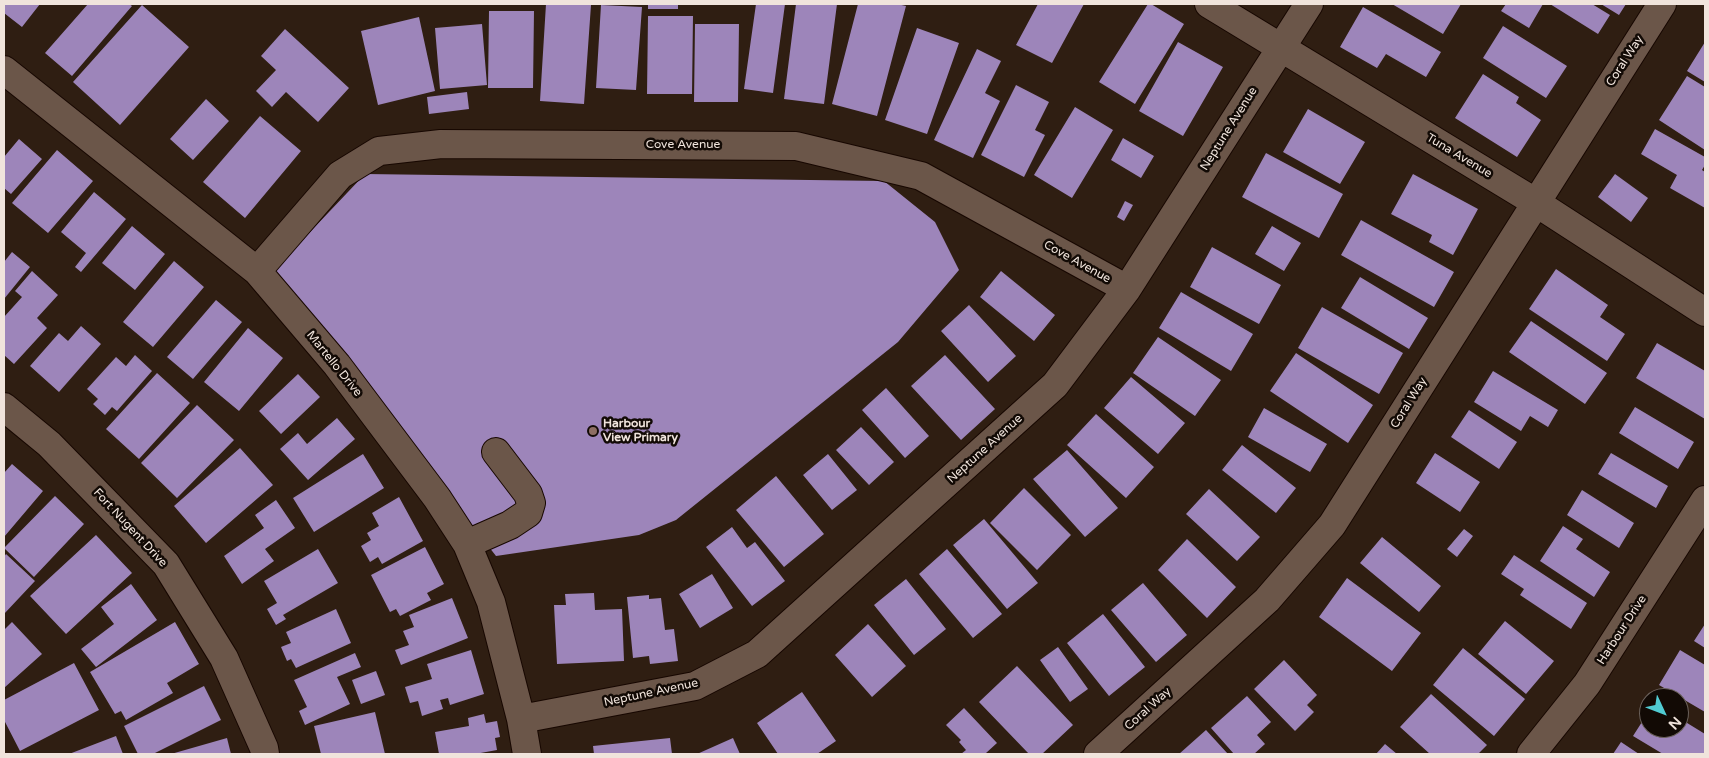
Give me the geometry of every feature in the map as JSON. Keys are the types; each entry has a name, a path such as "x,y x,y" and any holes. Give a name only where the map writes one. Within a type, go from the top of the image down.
{"street":[{"name":"Tuna Avenue","path":"1209,4 1535,202 1705,312"},
{"name":"Neptune Avenue","path":"521,719 695,686 757,654 1055,385 1127,289 1309,4"},
{"name":"Coral Way","path":"1098,754 1267,600 1332,525 1662,4"},
{"name":"Martello Drive","path":"4,70 257,271 337,365 436,498 467,544 491,602 521,719 527,754"},
{"name":"Cove Avenue","path":"257,271 340,175 380,151 441,144 796,146 922,176 1127,289"},
{"name":"Fort Nugent Drive","path":"4,407 49,444 166,564 224,658 265,754"},
{"path":"467,544 510,525 528,513 531,503 528,494 496,452"},
{"name":"Harbour Drive","path":"1531,754 1587,684 1705,500"}],"building":[{"path":"4,4 40,4 22,27 4,13"},
{"path":"88,4 129,4 132,6 72,76 45,53"},
{"path":"546,4 591,5 584,104 540,101"},
{"path":"648,4 678,4 678,9 648,9"},
{"path":"756,4 785,4 773,93 744,89"},
{"path":"796,4 837,4 824,104 784,99"},
{"path":"858,4 897,4 906,6 877,116 832,104"},
{"path":"1038,4 1084,4 1052,63 1016,45"},
{"path":"1148,4 1184,24 1135,104 1099,82"},
{"path":"1392,4 1461,4 1443,34"},
{"path":"1506,4 1543,4 1529,28 1501,11"},
{"path":"1550,4 1592,4 1610,15 1598,34"},
{"path":"1601,4 1626,4 1619,15"},
{"path":"142,5 189,47 120,125 73,82"},
{"path":"601,5 642,7 636,90 596,88"},
{"path":"1363,7 1441,52 1426,77 1386,54 1377,68 1340,47"},
{"path":"489,11 534,11 533,88 488,88"},
{"path":"648,16 693,16 692,94 647,94"},
{"path":"419,17 435,91 378,105 361,31"},
{"path":"482,24 487,85 440,89 435,28"},
{"path":"695,24 739,24 738,102 694,102"},
{"path":"1503,26 1567,66 1546,98 1483,58"},
{"path":"917,28 959,43 927,134 885,120"},
{"path":"285,29 349,88 318,122 286,92 272,107 256,91 276,70 261,56"},
{"path":"1178,42 1223,67 1183,136 1139,111"},
{"path":"1705,42 1705,82 1687,71"},
{"path":"977,49 1001,61 985,93 1000,101 973,158 934,140"},
{"path":"1483,74 1519,97 1516,103 1541,120 1517,157 1455,118"},
{"path":"1687,76 1705,87 1705,150 1659,120"},
{"path":"1016,85 1049,102 1035,130 1045,135 1024,177 981,155"},
{"path":"467,92 469,109 429,114 427,97"},
{"path":"206,99 229,121 193,160 170,139"},
{"path":"1075,107 1113,130 1072,198 1034,175"},
{"path":"1308,109 1365,142 1340,184 1283,152"},
{"path":"260,116 301,151 245,218 203,182"},
{"path":"1655,129 1705,157 1705,165 1702,170 1705,172 1705,208 1670,188 1677,175 1641,154"},
{"path":"1123,138 1154,156 1141,178 1111,160"},
{"path":"19,139 42,159 11,194 4,188 4,157"},
{"path":"57,150 93,181 48,233 12,203"},
{"path":"1266,153 1343,194 1319,238 1242,197"},
{"name":"Harbour View Primary","path":"365,174 884,181 935,222 959,270 898,342 676,520 639,535 496,556 274,270"},
{"path":"1413,174 1478,209 1453,255 1429,242 1432,235 1391,214"},
{"path":"1615,174 1648,198 1631,222 1598,197"},
{"path":"94,192 126,219 81,272 75,267 86,253 61,232"},
{"path":"1125,201 1133,205 1124,221 1117,217"},
{"path":"1361,220 1454,272 1434,307 1341,255"},
{"path":"132,226 165,254 135,290 102,263"},
{"path":"1272,226 1301,243 1284,271 1255,254"},
{"path":"1212,247 1281,285 1259,324 1190,287"},
{"path":"12,252 30,267 4,299 4,262"},
{"path":"174,261 204,287 153,347 123,322"},
{"path":"1556,269 1608,305 1600,317 1625,334 1607,361 1529,309"},
{"path":"32,271 58,295 37,318 47,328 14,364 4,355 4,317 22,297 15,291"},
{"path":"1001,271 1055,315 1034,341 980,297"},
{"path":"1360,277 1428,318 1409,349 1341,308"},
{"path":"1181,292 1253,334 1231,371 1159,328"},
{"path":"216,300 242,322 193,379 167,357"},
{"path":"969,305 1016,356 988,382 941,331"},
{"path":"1322,307 1403,353 1379,394 1298,348"},
{"path":"1531,321 1607,373 1585,404 1509,352"},
{"path":"81,326 101,344 59,392 30,366 59,333 68,341"},
{"path":"248,328 283,358 239,411 204,382"},
{"path":"1158,337 1221,380 1195,416 1133,373"},
{"path":"1657,343 1705,371 1705,419 1636,378"},
{"path":"1296,353 1373,405 1348,443 1270,391"},
{"path":"135,355 152,371 117,411 112,407 105,415 93,404 98,399 87,389 116,357 126,366"},
{"path":"945,355 995,409 961,440 911,386"},
{"path":"1493,371 1558,410 1548,427 1530,416 1521,431 1474,402"},
{"path":"157,373 190,403 139,459 106,429"},
{"path":"298,374 320,397 281,434 259,411"},
{"path":"1131,377 1185,423 1158,454 1104,408"},
{"path":"886,388 929,436 905,458 862,410"},
{"path":"197,405 234,440 177,498 141,463"},
{"path":"1635,407 1694,442 1678,469 1619,433"},
{"path":"1264,408 1327,444 1310,472 1248,437"},
{"path":"1469,410 1517,442 1499,469 1451,437"},
{"path":"1096,414 1154,467 1126,498 1067,445"},
{"path":"337,418 355,439 308,480 280,449 298,433 307,444"},
{"path":"861,427 894,462 869,485 836,450"},
{"path":"1242,445 1296,488 1276,513 1222,470"},
{"path":"240,448 273,485 206,543 174,506"},
{"path":"1067,450 1118,508 1085,537 1033,479"},
{"path":"1435,453 1480,482 1460,512 1416,483"},
{"path":"1611,453 1668,486 1656,508 1598,474"},
{"path":"363,454 384,488 314,532 293,498"},
{"path":"828,454 857,490 832,510 803,475"},
{"path":"12,464 43,491 4,537 4,473"},
{"path":"776,476 824,534 784,567 736,510"},
{"path":"1024,488 1071,535 1037,570 990,523"},
{"path":"1209,489 1260,537 1237,561 1186,514"},
{"path":"1582,490 1634,523 1619,548 1567,515"},
{"path":"55,496 84,524 34,577 4,548"},
{"path":"399,497 423,541 382,564 378,557 370,562 361,546 371,540 367,533 379,526 372,513"},
{"path":"276,500 295,528 265,549 274,561 242,584 224,556 264,528 255,515"},
{"path":"984,519 1038,583 1007,609 953,545"},
{"path":"1563,526 1583,539 1576,549 1610,572 1594,597 1540,561"},
{"path":"732,527 747,548 755,542 785,581 752,606 706,547"},
{"path":"1464,529 1473,536 1457,557 1447,549"},
{"path":"96,535 132,573 66,634 30,596"},
{"path":"1382,537 1441,586 1419,612 1360,563"},
{"path":"1187,539 1236,587 1207,618 1158,570"},
{"path":"425,547 444,584 427,593 431,600 400,616 396,609 390,612 371,575"},
{"path":"318,549 338,583 283,615 286,619 276,625 267,609 277,603 264,581"},
{"path":"947,549 1002,614 973,638 919,574"},
{"path":"6,554 35,581 4,614 4,557"},
{"path":"1514,555 1587,603 1571,629 1520,595 1524,589 1501,574"},
{"path":"712,574 733,608 700,628 679,594"},
{"path":"1347,578 1421,633 1392,671 1319,617"},
{"path":"906,579 946,629 914,655 874,605"},
{"path":"1143,583 1187,635 1156,662 1111,610"},
{"path":"131,584 157,620 96,667 81,649 114,624 101,607"},
{"path":"594,593 595,610 622,609 624,661 557,664 554,605 566,605 565,594"},
{"path":"649,595 649,599 661,598 665,630 674,629 678,661 650,664 649,656 633,658 627,597"},
{"path":"452,598 468,638 401,665 395,650 409,645 403,631 414,627 409,615"},
{"path":"336,609 351,643 296,668 291,659 287,661 281,647 291,643 286,632"},
{"path":"1103,614 1145,667 1109,696 1067,643"},
{"path":"1505,621 1554,661 1526,694 1478,654"},
{"path":"12,622 42,654 4,688 4,630"},
{"path":"175,622 199,664 167,683 173,693 126,720 121,711 115,714 90,672"},
{"path":"868,624 906,666 872,697 835,655"},
{"path":"1705,624 1705,648 1694,641"},
{"path":"1058,647 1088,689 1070,702 1040,660"},
{"path":"1463,648 1525,699 1494,736 1433,685"},
{"path":"471,650 484,694 450,705 448,698 440,700 443,709 422,716 418,701 410,703 405,687 432,679 427,664"},
{"path":"1680,650 1705,665 1705,712 1689,703 1689,688 1664,688 1659,685"},
{"path":"355,653 361,667 337,677 350,704 305,725 299,711 307,707 294,680"},
{"path":"1284,660 1317,695 1307,705 1314,712 1295,731 1254,689"},
{"path":"74,663 99,710 20,751 4,720 4,700"},
{"path":"1017,666 1073,725 1042,754 1029,754 979,702"},
{"path":"376,671 385,695 361,704 352,680"},
{"path":"204,686 221,720 153,754 138,754 124,726"},
{"path":"802,692 836,741 817,754 778,754 757,723"},
{"path":"1431,694 1487,745 1478,754 1430,754 1400,727"},
{"path":"1247,696 1271,722 1257,735 1265,744 1254,754 1234,754 1211,728"},
{"path":"964,708 997,743 986,753 988,754 961,754 966,750 959,742 961,740 946,725"},
{"path":"375,712 385,754 321,754 314,726"},
{"path":"484,714 486,723 497,721 500,737 495,738 497,750 475,754 439,754 435,732 469,726 468,718"},
{"path":"1689,724 1705,734 1705,754 1663,754 1633,736 1639,727 1639,738 1689,738"},
{"path":"1206,730 1228,754 1179,754"},
{"path":"116,736 123,754 69,754"},
{"path":"227,738 231,754 171,754"},
{"path":"670,738 672,754 594,754 593,746"},
{"path":"733,738 740,754 697,754"},
{"path":"1621,742 1639,754 1613,754"},
{"path":"1385,744 1397,754 1376,754"}],"place":[{"name":"Harbour View Primary","path":"593,431"}]}
